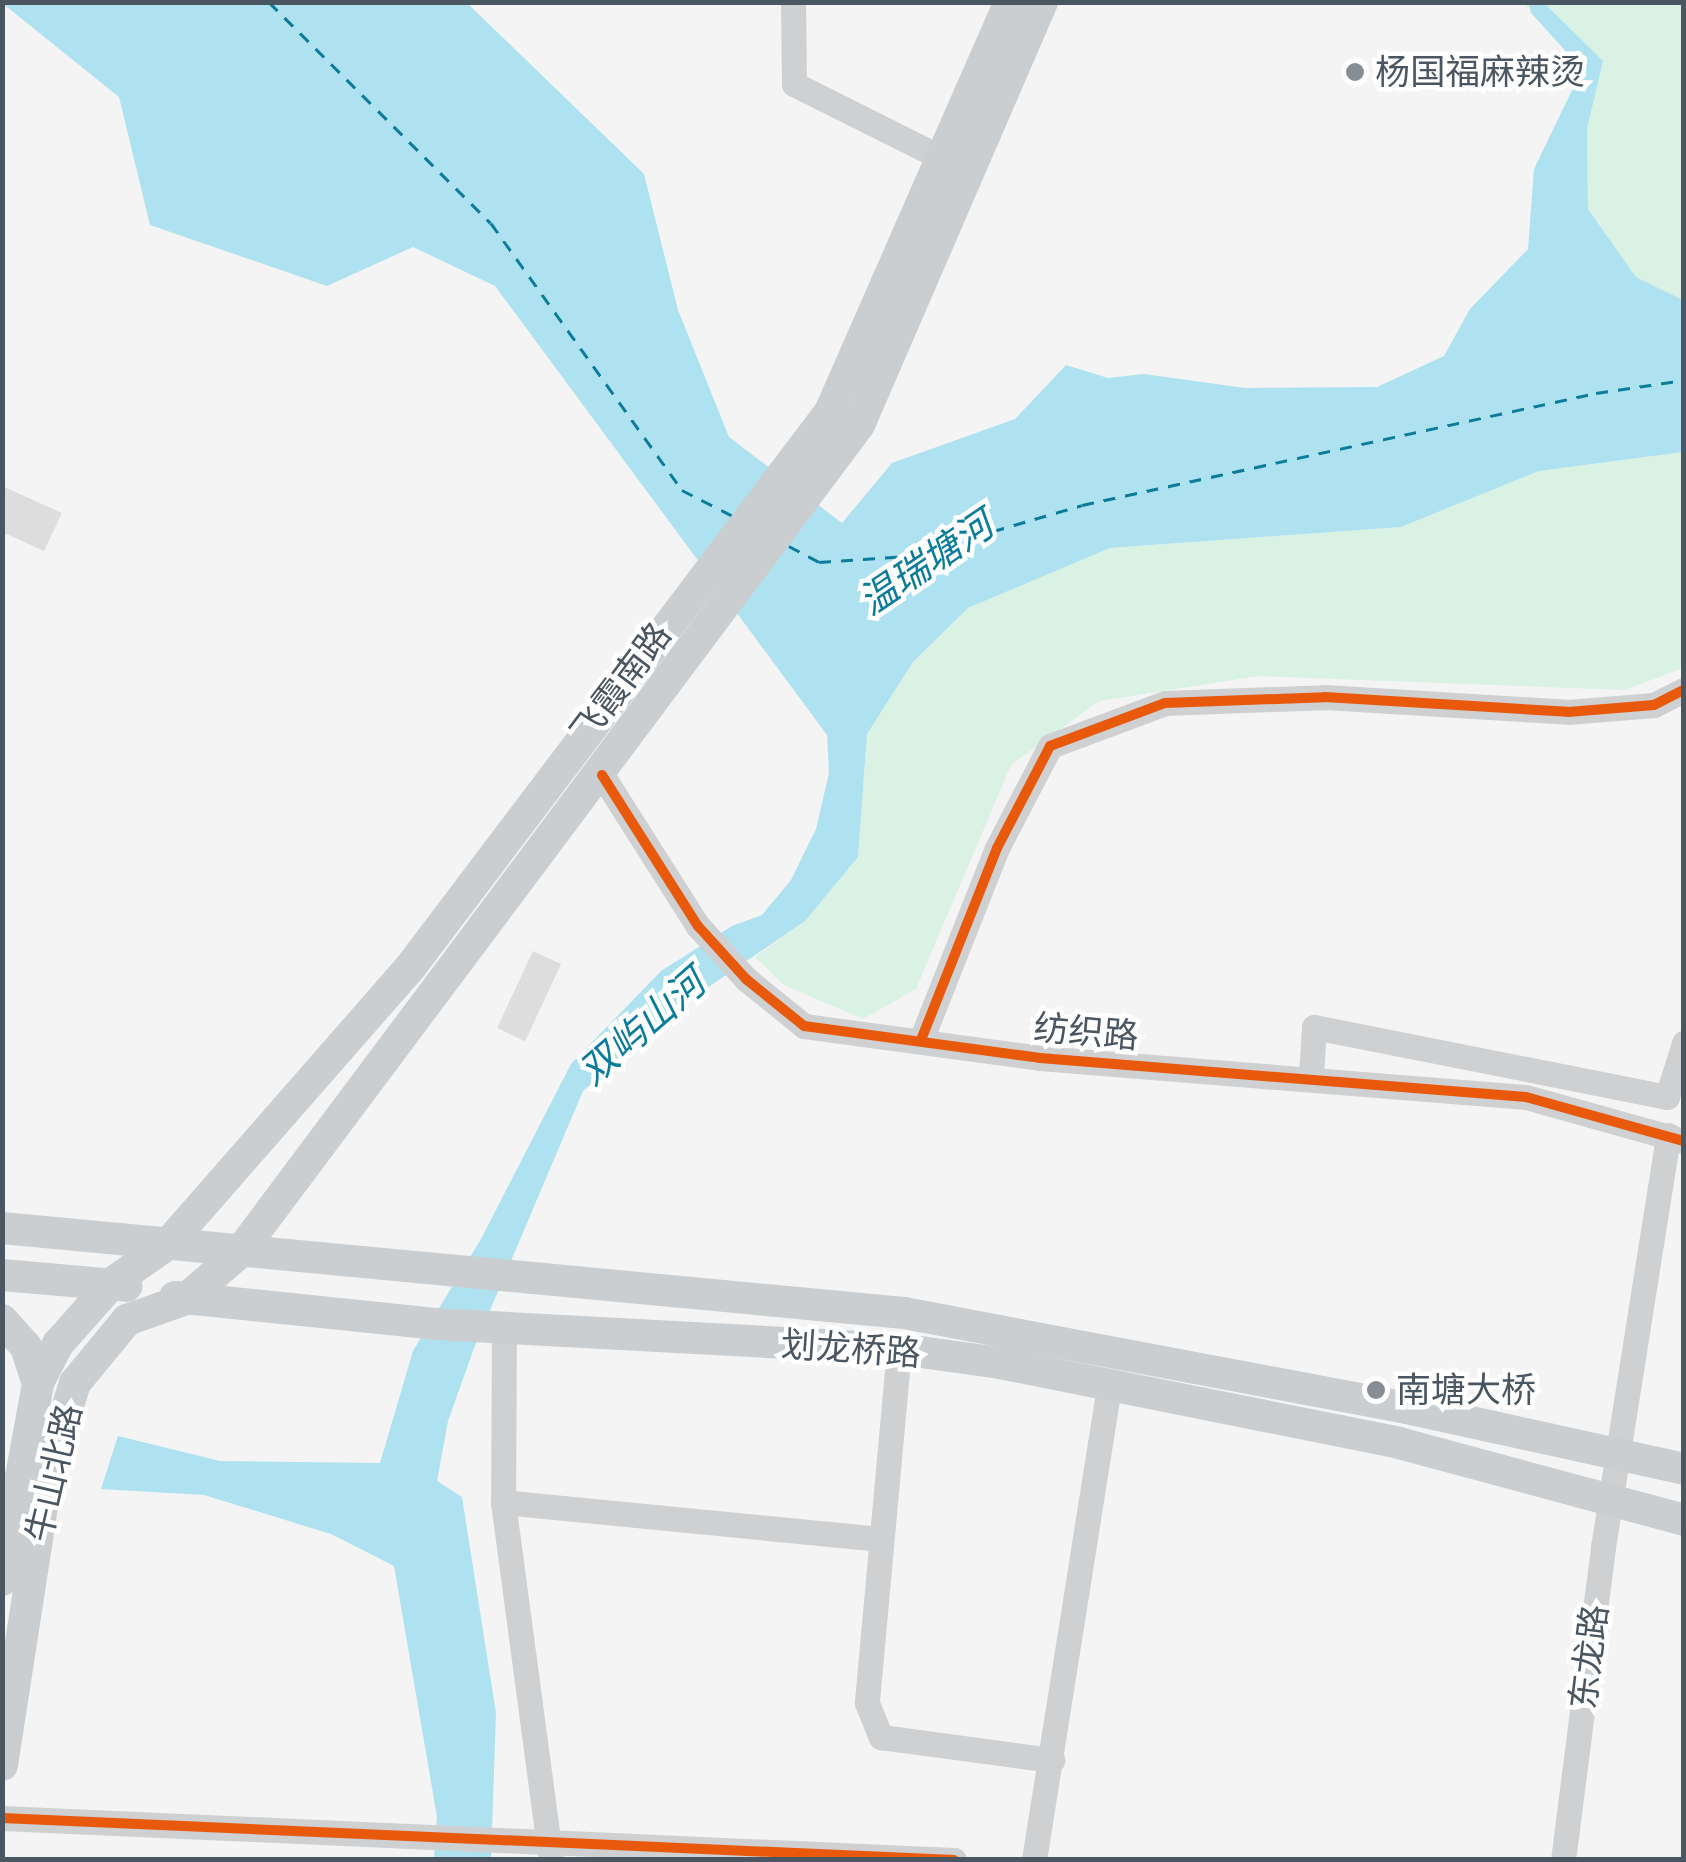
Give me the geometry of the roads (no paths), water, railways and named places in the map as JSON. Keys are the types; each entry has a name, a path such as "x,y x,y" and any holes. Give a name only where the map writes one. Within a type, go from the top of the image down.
{"main road":[{"name":"飞霞南路","path":"112,1283 168,1244 408,969 676,611 844,419 942,158 1010,2"},
{"name":"飞霞南路","path":"186,1299 240,1252 602,774 844,419 1042,2"},
{"name":"划龙桥路","path":"2,1228 1006,1327 1684,1469"},
{"name":"划龙桥路","path":"2,1275 112,1283 186,1299 504,1328 899,1350 1109,1384 1399,1444 1684,1520"},
{"name":"牛山北路","path":"2,1580 13,1468 38,1383 58,1344 112,1283"},
{"name":"牛山北路","path":"2,1765 47,1473 75,1383 127,1320 186,1299"},
{"path":"2,1320 26,1347 38,1383"}],"street":[{"path":"793,2 794,84 942,158"},
{"path":"921,1040 997,848 1050,746 1165,702 1325,697 1568,712 1654,704 1684,690"},
{"name":"纺织路","path":"602,774 698,926 746,979 804,1026 1040,1058 1311,1075 1526,1098 1676,1138"},
{"path":"1311,1075 1314,1027 1667,1096 1684,1044"},
{"name":"东龙路","path":"1563,1860 1610,1503 1676,1138"},
{"path":"504,1328 503,1502 551,1850"},
{"path":"899,1350 867,1703 881,1737 1052,1760"},
{"path":"1034,1860 1109,1384"},
{"path":"503,1502 881,1539"},
{"path":"2,1818 507,1840 551,1850 954,1860"}],"water":[{"path":"2,3 467,3 644,174 678,310 729,437 842,523 892,463 1015,419 1066,365 1108,378 1144,374 1245,388 1377,387 1444,356 1470,309 1528,249 1534,169 1574,86 1572,58 1531,13 1529,3 1544,3 1603,61 1587,129 1588,209 1636,277 1683,300 1683,452 1539,471 1401,527 1110,548 968,608 913,662 867,734 858,857 805,921 704,990 583,1091 474,1348 448,1421 437,1481 462,1497 496,1713 491,1859 434,1859 437,1817 394,1566 331,1534 204,1495 101,1489 118,1436 220,1461 380,1463 413,1351 481,1239 571,1064 661,971 732,926 762,915 791,880 816,829 829,773 827,735 495,286 413,247 327,286 150,225 119,97"}],"place":[{"name":"杨国福麻辣烫","path":"1355,72"},
{"name":"南塘大桥","path":"1376,1390"}],"water label":[{"name":"温瑞塘河","path":"926,563"},
{"name":"双屿山河","path":"642,1027"}]}
